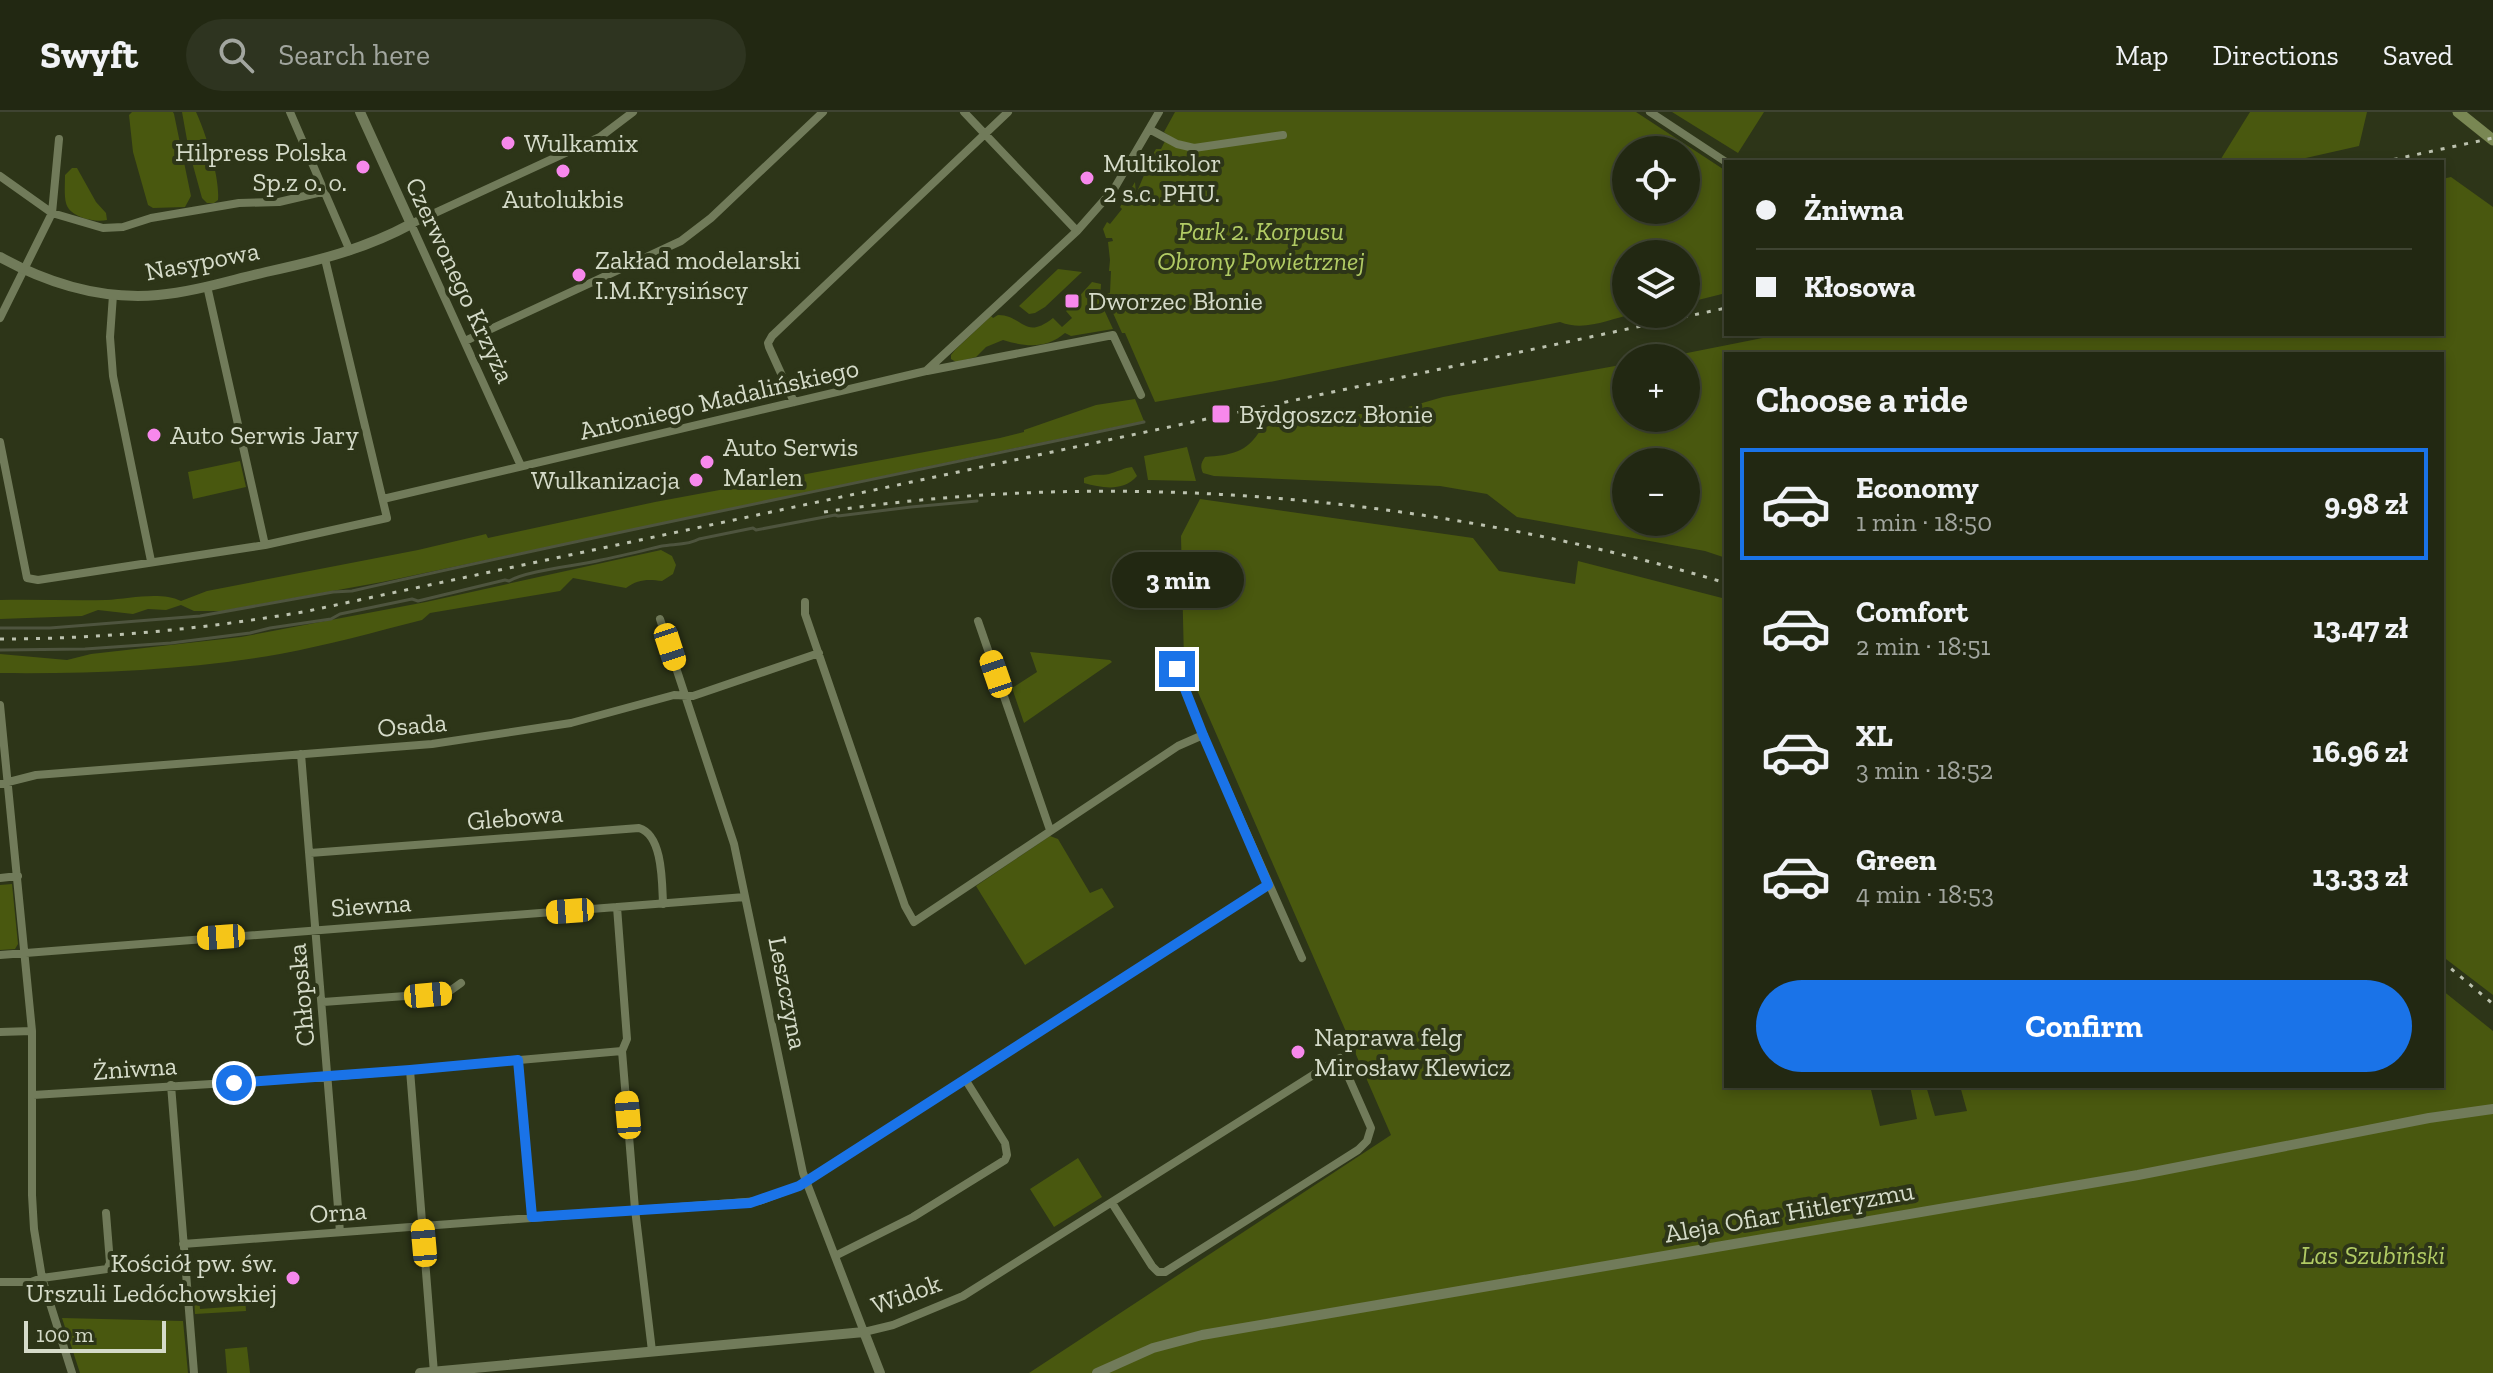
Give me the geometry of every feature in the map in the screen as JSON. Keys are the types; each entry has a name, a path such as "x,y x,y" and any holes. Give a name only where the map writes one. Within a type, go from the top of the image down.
{"main road":[{"path":"2458,112 2493,140"}],"street":[{"path":"290,112 350,251"},
{"name":"Czerwonego Krzyża","path":"360,112 521,466"},
{"path":"411,224 600,137 633,112"},
{"path":"465,341 681,241 711,218 823,112"},
{"path":"964,112 1077,231"},
{"path":"794,402 769,347 772,336 1008,112"},
{"name":"Antoniego Madalińskiego","path":"926,371 1077,231 1114,189 1159,112"},
{"path":"1650,112 1724,161"},
{"path":"1149,129 1177,144 1194,148 1283,135"},
{"path":"0,317 52,213 59,139"},
{"path":"0,176 52,213 110,229 171,214 246,202 279,202 326,191"},
{"name":"Nasypowa","path":"0,257 23,270 68,287 113,295 160,295 325,259 411,224"},
{"path":"0,442 27,578 38,580 265,545 387,518 325,259"},
{"path":"207,286 265,545"},
{"path":"113,295 110,352 114,387 151,561"},
{"name":"Antoniego Madalińskiego","path":"383,499 926,371 1113,335 1141,395"},
{"path":"805,602 805,614 905,906 914,922 1178,746 1203,735"},
{"name":"Leszczyna","path":"660,619 730,829 805,1181 880,1373"},
{"path":"978,621 1050,830"},
{"name":"Osada","path":"4,782 36,775 432,744 509,733 596,717 671,695 696,695 819,653"},
{"path":"1177,669 1302,958"},
{"path":"0,705 4,782 18,876 32,1031 32,1195 35,1235 42,1278 72,1373"},
{"name":"Chłopska","path":"301,754 340,1232"},
{"name":"Glebowa","path":"310,853 639,828 653,839 660,865 663,904"},
{"path":"0,878 18,876"},
{"name":"Orna","path":"183,1244 755,1202 799,1186 1268,885"},
{"name":"Siewna","path":"0,955 745,897"},
{"path":"617,907 627,1039 622,1051 635,1209 652,1351"},
{"path":"323,1002 447,993 461,983"},
{"path":"0,1032 32,1031"},
{"name":"Żniwna","path":"33,1095 410,1070 622,1051"},
{"name":"Widok","path":"420,1373 864,1332 893,1325 959,1298 1340,1058 1359,1095 1371,1132 1358,1150 1165,1272 1160,1273 1152,1266 1112,1203"},
{"path":"518,1060 532,1217"},
{"path":"410,1070 434,1372"},
{"path":"835,1256 896,1227 1005,1160 1005,1143 965,1079"},
{"path":"171,1085 194,1373"},
{"name":"Aleja Ofiar Hitleryzmu","path":"1097,1373 1153,1348 1202,1335 2138,1175 2413,1121 2493,1109"},
{"path":"0,1282 31,1282 107,1269 110,1256 106,1213"}],"green space":[{"path":"132,112 173,112 191,196 185,207 153,208 148,205 133,152 129,115"},
{"path":"182,112 196,112 204,132 217,180 218,200 214,203 207,203 202,198"},
{"name":"Park 2. Korpusu Obrony Powietrznej","path":"1175,112 1636,112 1673,136 1612,136 1612,224 1700,224 1700,154 1724,170 1724,294 1700,300 1700,240 1612,240 1612,320 1579,326 1560,322 1275,381 1155,402 1108,302 1111,271 1108,242 1113,241 1106,238 1103,229 1122,209 1120,207 1135,182 1136,194 1153,154 1156,149 1161,149 1168,135 1164,132"},
{"path":"1672,112 1764,112 1738,153"},
{"path":"2250,112 2367,112 2359,146 2297,160 2220,160"},
{"path":"72,168 77,168 96,202 106,213 107,220 83,218 68,208 65,175"},
{"path":"2451,177 2493,207 2493,995 2444,958 2444,352 1724,352 1724,557 1622,536 1700,536 1700,448 1612,448 1612,534 1517,517 1487,494 1440,486 1214,476 1203,473 1201,468 1205,457 1238,451 1250,443 1261,429 1300,414 1328,410 1377,416 1443,397 1612,367 1612,432 1700,432 1700,350 1772,336 2444,336 2444,179"},
{"path":"1058,269 1082,272 1035,313 1029,314 1019,306"},
{"path":"1092,282 1101,284 1100,301 1113,329 1071,336 1065,333 1051,342 1036,345 1003,340 986,347 976,357 956,362 951,359 955,350 991,316 1006,316 1029,327 1036,327 1053,318 1062,327 1072,318 1066,311"},
{"path":"1135,399 1144,421 382,582 222,611 194,611 181,605 133,614 98,610 82,616 0,619 0,600 106,600 154,596 181,601 207,591 486,534 488,538 655,502 1000,438 1096,405"},
{"path":"1187,447 1196,481 1148,480 1144,456"},
{"path":"240,461 246,487 193,499 188,472"},
{"path":"1132,467 1137,476 1119,487 1084,483 1084,478 1089,476"},
{"name":"Las Szubiński","path":"1200,499 1473,538 1499,571 1575,584 1578,561 1724,598 1724,1088 1870,1088 1880,1126 1917,1119 1910,1088 1927,1088 1935,1116 1967,1111 1961,1088 2444,1088 2444,992 2493,1031 2493,1373 1029,1373 1391,1135 1184,660 1181,536"},
{"path":"661,550 672,556 676,565 673,574 662,581 643,580 626,588 573,578 560,591 430,613 422,620 280,654 140,670 0,673 0,654 67,660 91,654 241,637 426,602"},
{"path":"1030,652 1112,662 1024,723 1012,688 1037,672"},
{"path":"1050,836 1058,839 1090,893 1102,888 1114,907 1025,965 976,886"},
{"path":"12,884 18,944 15,949 0,950 0,885"},
{"path":"1078,1158 1102,1197 1054,1227 1030,1189"},
{"path":"240,1283 244,1283 246,1311 195,1314 194,1297 199,1297 200,1309 241,1306 240,1292 233,1293 233,1289 240,1288"},
{"path":"62,1318 183,1321 188,1373 80,1373"},
{"path":"247,1347 250,1373 227,1373 225,1349"}],"waterway":[{"path":"0,628 50,628 200,616 352,591 1144,422"},
{"path":"0,650 85,649 250,633 331,619 340,614 412,599 418,601 541,571 753,528 756,530 835,515 977,501"}],"railway":[{"path":"2391,160 2493,138"},
{"path":"0,639 152,632 303,612 1724,308"},
{"path":"824,512 936,499 1049,492 1164,492 1278,498 1393,511 1506,529 1617,553 1724,582"},
{"path":"2444,963 2493,1004"}],"place":[{"name":"Wulkamix","path":"508,143"},
{"name":"Hilpress Polska Sp.z o. o.","path":"363,167"},
{"name":"Autolukbis","path":"563,171"},
{"name":"Multikolor 2 s.c. PHU.","path":"1087,178"},
{"name":"Zakład modelarski I.M.Krysińscy","path":"579,275"},
{"name":"Dworzec Błonie","path":"1072,301"},
{"name":"Bydgoszcz Błonie","path":"1221,414"},
{"name":"Auto Serwis Jary","path":"154,435"},
{"name":"Auto Serwis Marlen","path":"707,462"},
{"name":"Wulkanizacja","path":"696,480"},
{"name":"Naprawa felg Mirosław Klewicz","path":"1298,1052"},
{"name":"Kościół pw. św. Urszuli Ledóchowskiej","path":"293,1278"}],"route":[{"path":"234,1083 518,1060 532,1217 750,1203 799,1186 1268,885 1177,669"}]}
